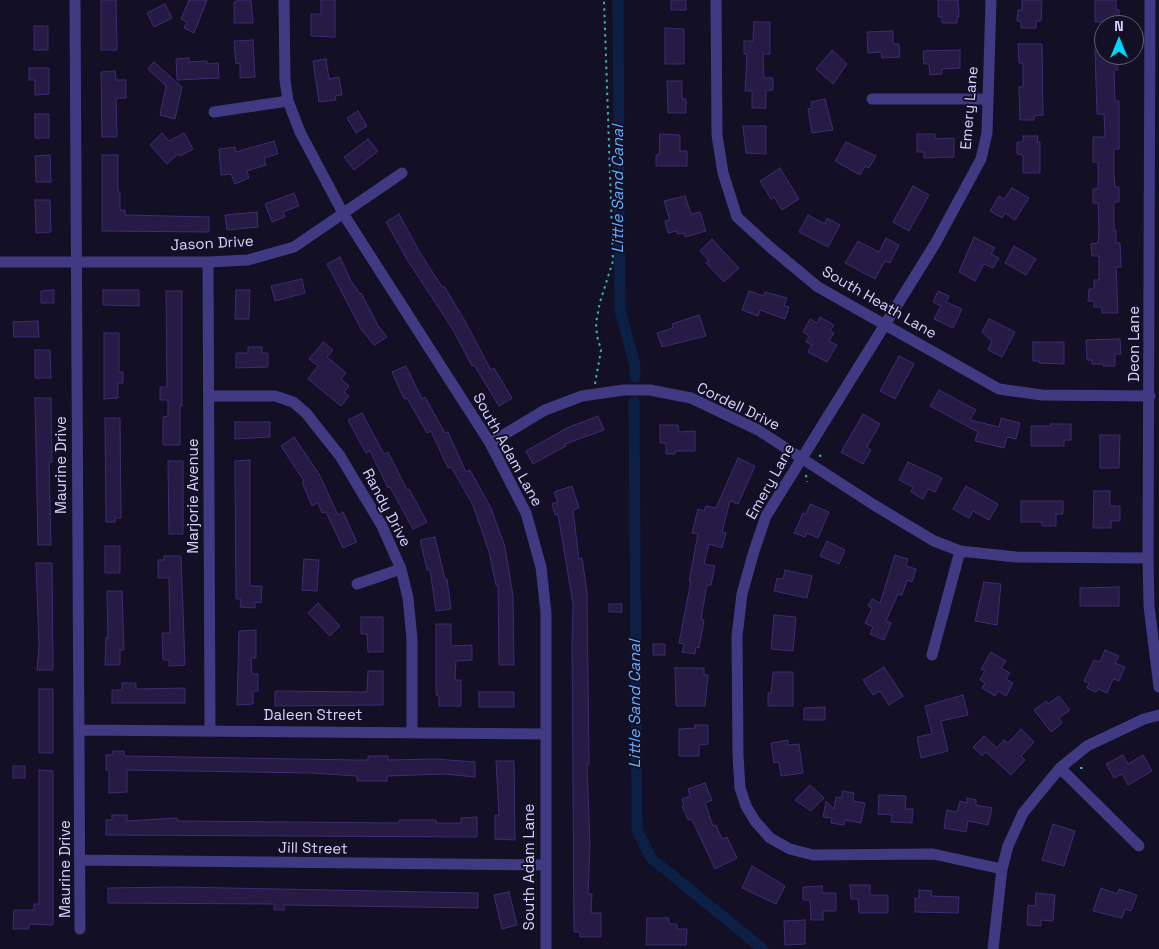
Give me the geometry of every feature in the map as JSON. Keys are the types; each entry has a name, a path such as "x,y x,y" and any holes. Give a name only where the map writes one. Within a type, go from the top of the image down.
{"street":[{"name":"Maurine Drive","path":"75,0 80,929"},
{"name":"South Adam Lane","path":"284,0 285,80 288,101 300,132 344,215 490,443 526,513 541,567 546,613 546,949"},
{"name":"South Heath Lane","path":"716,0 717,135 723,173 737,216 818,286 999,389 1042,395 1150,396"},
{"name":"Emery Lane","path":"991,0 986,133 981,159 935,244 800,458 766,516 742,594 737,636 738,755 740,788 746,806 755,821 770,838 790,849 813,854 933,854 1002,870"},
{"name":"Deon Lane","path":"1150,0 1148,558 1149,606 1159,687"},
{"path":"872,100 988,99"},
{"path":"214,112 288,101"},
{"name":"Jason Drive","path":"0,262 208,262 248,260 294,247 344,215 402,173"},
{"name":"Marjorie Avenue","path":"208,262 210,730"},
{"name":"Cordell Drive","path":"490,443 545,410 582,396 624,390 650,390 691,398 758,430 934,541 960,551 1016,557 1148,558"},
{"name":"Randy Drive","path":"209,396 275,396 292,402 306,413 340,456 382,526 400,569 408,598 412,639 412,732"},
{"path":"932,655 960,551"},
{"path":"357,584 400,569"},
{"path":"993,949 1002,870 1008,846 1023,813 1060,768 1094,742 1144,719 1159,715"},
{"name":"Daleen Street","path":"80,730 545,734"},
{"path":"1060,768 1139,846"},
{"name":"Jill Street","path":"81,860 545,865"}],"path":[{"path":"596,394 595,377 601,350 596,336 596,323 600,302 613,261 604,0"},
{"path":"819,456 825,454"},
{"path":"779,464 786,462"},
{"path":"806,476 807,482"},
{"path":"1080,768 1086,768"}],"building":[{"path":"101,0 116,0 117,50 101,50"},
{"path":"189,0 207,0 194,33 184,28 187,22 181,19"},
{"path":"237,0 251,0 253,23 234,23 234,2 237,2"},
{"path":"321,0 335,0 335,37 311,36 311,14 321,14"},
{"path":"671,0 686,0 686,10 671,10"},
{"path":"938,0 958,0 959,17 957,17 957,23 942,23 942,17 938,17"},
{"path":"1022,0 1042,0 1041,21 1036,21 1036,28 1021,28 1021,22 1017,21 1018,10 1022,10"},
{"path":"1095,0 1116,0 1116,10 1119,10 1119,15 1095,15"},
{"path":"165,4 172,18 154,27 147,13"},
{"path":"754,22 770,22 770,54 763,54 764,78 773,78 773,90 766,90 766,108 752,108 752,91 745,91 747,54 744,54 744,41 753,41"},
{"path":"34,26 48,26 48,50 34,50"},
{"path":"665,28 684,29 684,64 665,64"},
{"path":"893,31 893,44 899,44 900,57 882,58 881,52 868,53 867,32"},
{"path":"253,40 255,77 240,78 240,63 236,64 234,41"},
{"path":"1018,44 1042,44 1043,115 1034,116 1034,120 1020,120 1019,87 1023,87 1023,63 1019,63"},
{"path":"832,50 847,64 833,84 816,69"},
{"path":"960,50 960,68 942,69 942,74 930,75 929,64 924,64 923,51"},
{"path":"189,58 189,62 207,61 207,64 218,63 219,78 177,80 176,59"},
{"path":"326,59 329,79 339,77 342,95 335,96 336,100 319,102 313,61"},
{"path":"154,62 182,87 175,119 160,115 166,86 148,69"},
{"path":"1095,65 1118,65 1118,70 1114,70 1115,101 1119,101 1119,149 1114,149 1114,175 1115,187 1119,187 1119,202 1114,202 1114,230 1116,230 1116,243 1120,243 1121,267 1116,267 1118,313 1102,313 1102,307 1094,307 1094,301 1088,301 1089,289 1094,289 1094,280 1099,280 1099,256 1092,256 1091,244 1098,243 1099,231 1098,203 1093,203 1093,189 1098,189 1098,162 1093,162 1093,137 1105,137 1104,114 1097,114"},
{"path":"29,68 49,68 49,94 35,95 35,80 29,80"},
{"path":"115,71 116,80 126,80 126,98 116,98 117,137 102,137 101,72"},
{"path":"667,81 682,81 682,99 686,99 686,113 668,113"},
{"path":"825,99 833,130 812,133 808,109 812,108 811,102"},
{"path":"358,111 367,126 356,133 347,118"},
{"path":"35,114 49,114 49,138 35,138"},
{"path":"743,126 766,126 766,154 746,153"},
{"path":"162,133 169,141 184,133 193,149 180,156 178,154 167,164 150,145"},
{"path":"660,134 680,135 680,151 687,151 687,166 656,166 656,155 659,155"},
{"path":"917,134 935,134 935,139 954,138 954,157 924,158 924,152 917,152"},
{"path":"1023,136 1038,136 1037,142 1040,142 1040,173 1023,173 1023,155 1017,154 1017,142 1023,142"},
{"path":"368,139 378,151 354,170 344,157"},
{"path":"274,141 278,154 264,158 266,165 247,171 249,178 235,184 231,174 221,175 219,149 235,147 236,152"},
{"path":"846,142 876,156 869,168 865,166 860,175 835,161"},
{"path":"50,155 51,182 36,182 35,156"},
{"path":"102,155 118,155 120,210 125,210 125,215 209,217 209,232 102,231"},
{"path":"780,168 799,199 782,210 774,197 771,199 760,181"},
{"path":"913,186 929,195 909,231 893,222"},
{"path":"1012,188 1029,198 1015,220 1005,213 1002,218 990,211 999,196 1004,199"},
{"path":"294,193 299,206 283,212 285,217 272,222 265,204"},
{"path":"685,196 691,214 700,212 706,231 685,237 684,233 678,234 676,231 668,233 665,221 670,220 664,201"},
{"path":"35,200 50,200 51,232 36,233"},
{"path":"257,212 258,227 227,230 225,215"},
{"path":"399,214 419,251 442,287 444,286 465,321 491,370 494,368 512,398 499,406 474,365 472,366 452,328 408,261 386,222"},
{"path":"808,215 825,224 827,218 840,225 828,247 799,232"},
{"path":"974,237 995,248 991,254 999,258 993,268 984,264 975,281 959,272"},
{"path":"886,238 899,245 890,263 885,261 875,279 845,263 858,241 879,252"},
{"path":"712,239 739,268 724,282 706,263 709,261 700,251"},
{"path":"1014,246 1036,259 1026,275 1005,263"},
{"path":"340,257 351,281 361,293 379,327 387,337 374,345 361,329 327,264"},
{"path":"302,279 305,293 275,301 271,286"},
{"path":"54,290 54,303 41,303 41,291"},
{"path":"103,290 139,290 139,306 103,305"},
{"path":"236,290 250,290 249,319 235,319"},
{"path":"166,291 182,291 180,445 163,445 163,417 168,416 168,400 160,400 160,387 167,387"},
{"path":"749,291 764,296 765,292 787,298 784,306 789,307 785,319 760,310 758,316 742,310"},
{"path":"938,291 949,296 946,302 962,309 953,328 934,319 941,306 933,302"},
{"path":"699,315 706,336 662,347 657,333 673,328 672,324"},
{"path":"820,317 834,325 830,331 834,333 829,341 837,345 827,362 808,352 812,345 806,342 809,336 803,332 810,319 817,323"},
{"path":"989,319 1015,332 1002,357 988,350 992,341 982,332"},
{"path":"38,321 39,337 14,337 13,322"},
{"path":"104,333 119,333 119,372 123,372 123,383 118,383 118,398 104,399"},
{"path":"1120,339 1121,354 1115,354 1115,366 1092,364 1092,360 1087,360 1086,340"},
{"path":"323,342 333,350 327,357 346,373 341,379 349,386 344,392 349,396 341,406 308,379 318,366 309,359"},
{"path":"1033,342 1064,342 1064,364 1033,361"},
{"path":"248,347 262,347 262,353 268,353 268,367 236,368 236,353 248,353"},
{"path":"35,350 50,350 51,378 35,378"},
{"path":"899,356 914,364 895,399 880,391"},
{"path":"406,366 422,399 425,397 445,433 448,432 466,472 470,470 491,508 505,547 513,596 514,665 499,665 498,585 496,585 489,552 473,505 451,467 448,468 431,431 427,433 407,398 404,399 392,372"},
{"path":"939,390 976,410 970,420 999,427 1001,418 1020,423 1016,439 1007,437 1004,448 975,441 978,432 930,406"},
{"path":"35,398 51,398 52,462 49,462 51,545 38,545"},
{"path":"362,413 384,454 388,452 407,490 409,489 427,522 413,529 390,487 388,488 370,451 366,453 348,420"},
{"path":"863,414 880,424 867,447 871,450 863,464 841,452"},
{"path":"598,416 604,430 565,444 566,446 533,464 526,451 567,428"},
{"path":"105,418 120,418 121,518 115,518 115,522 106,522"},
{"path":"235,422 270,422 270,437 235,439"},
{"path":"1051,424 1071,424 1071,440 1064,440 1064,446 1031,446 1031,426 1051,426"},
{"path":"660,425 678,425 679,432 695,431 695,451 675,451 675,454 666,454 666,443 660,443"},
{"path":"1100,435 1120,435 1119,468 1100,468"},
{"path":"294,437 319,474 338,515 343,512 357,542 343,548 326,512 322,513 318,503 312,506 302,482 304,481 281,446"},
{"path":"738,458 755,466 738,504 730,501 722,532 726,533 722,548 709,544 704,564 715,566 711,585 707,585 701,619 704,620 699,648 696,647 695,654 682,652 684,644 679,643 698,534 692,533 698,509 704,511 706,506 716,508"},
{"path":"250,460 250,586 262,586 261,603 255,602 255,608 240,607 241,599 236,599 235,461"},
{"path":"168,461 183,461 183,534 169,534"},
{"path":"908,462 942,478 935,492 928,489 923,499 911,492 913,487 899,480"},
{"path":"572,486 579,508 573,510 579,559 582,558 587,592 589,764 587,764 590,845 588,894 592,894 591,913 601,913 601,937 580,937 580,932 574,932 573,604 558,514 555,515 552,504 558,502 554,492"},
{"path":"966,486 998,504 989,520 973,511 969,518 953,509"},
{"path":"1094,491 1110,491 1110,506 1120,506 1120,521 1111,521 1111,528 1093,528"},
{"path":"1021,501 1063,501 1063,514 1056,514 1056,526 1042,526 1042,522 1021,522"},
{"path":"810,504 829,512 818,538 807,533 805,537 794,533 803,513 806,514"},
{"path":"435,537 445,579 447,579 451,609 436,611 430,570 427,570 420,540"},
{"path":"827,541 845,550 839,564 820,556"},
{"path":"105,546 120,546 120,573 105,573"},
{"path":"895,555 908,559 906,566 916,569 912,582 907,580 902,595 898,594 886,621 891,623 884,640 870,634 873,627 865,623 872,608 868,606 872,599 880,603"},
{"path":"164,556 181,556 185,665 169,666 169,660 163,660 162,633 170,633 169,578 158,578 158,560 164,560"},
{"path":"304,559 319,560 317,591 302,590"},
{"path":"36,563 52,563 53,670 37,670 39,646"},
{"path":"785,570 812,576 807,598 774,591 777,578 783,579"},
{"path":"984,582 1001,584 997,625 975,621"},
{"path":"1119,587 1119,606 1080,606 1080,588"},
{"path":"107,591 122,591 124,650 120,650 120,665 105,665 106,637 108,638"},
{"path":"318,603 340,626 330,636 308,613"},
{"path":"609,604 622,604 622,612 609,612"},
{"path":"774,615 796,617 793,651 771,649"},
{"path":"361,617 383,617 383,652 368,652 367,634 361,634"},
{"path":"436,624 451,624 451,646 472,645 472,660 456,661 455,680 461,680 461,706 439,706 439,696 436,695"},
{"path":"256,630 256,658 251,658 252,674 258,674 258,691 253,691 253,704 237,705 239,631"},
{"path":"653,644 665,644 665,655 653,655"},
{"path":"1105,650 1119,656 1115,663 1125,667 1119,681 1113,679 1107,693 1098,689 1096,692 1087,688 1089,683 1084,681 1094,660 1100,662"},
{"path":"991,652 1006,661 1001,668 1010,673 1006,679 1013,683 1006,696 998,691 995,696 982,688 985,683 980,680 985,671 981,669"},
{"path":"884,667 903,696 889,705 880,691 873,695 863,680"},
{"path":"675,668 704,668 704,675 708,675 705,706 676,706"},
{"path":"368,671 383,671 383,705 275,706 275,691 367,692"},
{"path":"773,672 793,672 793,706 768,706 768,693 771,693"},
{"path":"122,683 136,683 136,689 185,688 185,703 112,703 112,690 122,690"},
{"path":"39,689 53,689 53,753 39,753"},
{"path":"479,692 514,692 514,707 479,707"},
{"path":"963,695 968,715 941,721 948,751 921,758 917,737 932,734 925,706"},
{"path":"1059,696 1070,710 1059,718 1062,723 1051,732 1034,710 1046,701 1048,704"},
{"path":"825,707 825,720 804,720 804,708"},
{"path":"695,725 708,725 708,744 699,745 699,756 679,756 679,729 695,728"},
{"path":"1021,729 1034,742 1021,756 1025,760 1011,775 986,752 982,756 973,747 984,736 997,748 1004,740 1008,743"},
{"path":"788,740 788,745 799,744 803,773 781,776 779,762 774,763 771,743"},
{"path":"113,751 124,751 124,756 368,760 368,756 388,756 388,760 436,759 475,762 475,777 445,774 387,776 387,781 357,781 357,776 311,773 127,770 127,792 109,793 109,770 106,770 106,755 113,755"},
{"path":"1123,755 1128,764 1143,755 1152,771 1128,785 1122,774 1114,778 1106,764"},
{"path":"496,761 514,761 515,840 495,839 495,815 499,815"},
{"path":"13,766 25,766 25,778 13,778"},
{"path":"39,770 53,771 53,925 29,924 29,929 13,929 14,910 34,910 34,904 39,904"},
{"path":"705,783 712,800 705,803 713,826 716,825 722,839 727,837 737,858 715,869 694,824 691,819 688,820 682,806 684,805 682,799 690,796 688,789"},
{"path":"810,785 824,798 811,811 795,800"},
{"path":"843,791 854,793 853,801 865,803 861,823 845,820 844,825 831,823 832,818 823,817 826,801 834,809 836,797 841,798"},
{"path":"879,795 906,796 905,809 913,809 912,823 891,822 892,815 878,814"},
{"path":"967,798 976,800 976,805 992,808 988,825 968,821 966,832 944,828 947,810 957,812 960,801 967,803"},
{"path":"112,815 127,815 127,821 177,818 178,821 399,823 399,820 436,820 436,823 461,823 461,818 477,817 477,837 106,835 106,820 112,820"},
{"path":"1053,824 1075,831 1064,866 1042,860"},
{"path":"752,866 785,886 776,904 742,888"},
{"path":"850,885 870,885 870,895 888,895 888,913 859,913 858,899 851,899"},
{"path":"822,886 822,893 836,893 836,911 823,911 823,920 811,920 810,900 803,900 803,887"},
{"path":"178,887 478,893 478,908 284,905 284,910 274,910 274,904 108,903 108,888"},
{"path":"1101,888 1117,894 1119,889 1137,895 1131,911 1125,909 1122,918 1093,911"},
{"path":"919,890 932,891 931,896 959,897 958,913 915,912 915,898 919,898"},
{"path":"509,892 517,925 502,929 494,895"},
{"path":"1036,893 1055,895 1053,921 1041,920 1041,926 1027,925 1028,905 1035,906"},
{"path":"647,918 669,918 669,924 677,924 677,929 687,929 686,945 646,945"},
{"path":"805,920 805,944 785,945 784,921"}],"waterway":[{"name":"Little Sand Canal","path":"618,0 620,310 635,366 635,377"},
{"name":"Little Sand Canal","path":"634,402 637,830 651,858 763,949"}]}
